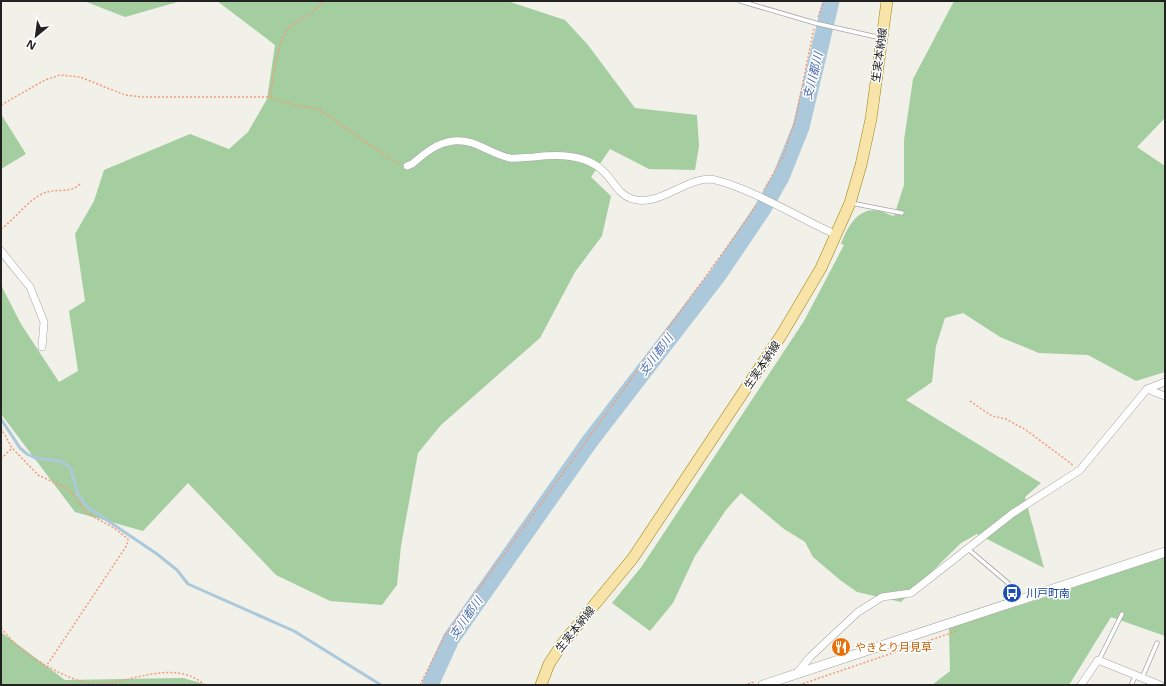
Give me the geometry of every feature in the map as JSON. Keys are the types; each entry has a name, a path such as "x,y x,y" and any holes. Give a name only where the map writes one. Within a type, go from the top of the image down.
{"main road":[{"name":"生実本納線","path":"541,685 549,664 562,644 633,558 778,340 807,293 837,235 850,203 862,166 871,119 887,1"}],"street":[{"path":"407,166 412,164 437,144 465,140 511,158 556,155 589,161 601,167 611,178 616,188 625,196 633,199 656,198 702,180 712,179 762,197 837,235"},
{"path":"1,251 30,287 44,322 42,347"},
{"path":"797,673 810,657 858,612 882,597 911,593 1013,513 1080,470 1147,389 1165,382"},
{"path":"1147,389 1165,396"},
{"path":"763,685 1165,552"},
{"path":"1082,685 1098,660 1160,685"}],"lane":[{"path":"740,1 815,23 882,38"},
{"path":"850,203 902,213"},
{"path":"967,548 1008,583"},
{"path":"1098,660 1122,614"},
{"path":"1130,685 1139,677 1157,643"}],"path":[{"path":"270,97 284,36 294,24 314,12 322,1"},
{"path":"420,685 444,637 744,225 762,197 784,154 795,121 815,23 824,1"},
{"path":"1,105 45,80 60,74 80,77 125,94 143,97 270,97 294,105 318,109 389,158 407,166"},
{"path":"1,229 40,195 51,191 72,189 80,184"},
{"path":"970,401 992,416 1006,419 1026,430 1080,470"},
{"path":"1,428 12,448 38,475 70,491 88,514 114,528 128,539 127,545 46,665"},
{"path":"1,459 12,448"},
{"path":"1,628 20,648 46,665 82,682 96,684 158,673 177,672 190,676 206,685"}],"green space":[{"path":"84,1 181,1 125,17"},
{"path":"217,1 507,1 565,20 588,45 635,108 697,115 699,146 695,170 649,169 610,149 591,177 611,196 602,236 575,272 540,338 441,425 418,453 401,546 397,585 382,605 330,601 276,575 188,483 143,531 75,512 1,414 1,285 21,324 59,382 78,371 69,311 85,301 75,234 94,201 104,170 190,134 229,149 248,132 267,99 275,45"},
{"path":"954,1 1165,1 1165,118 1137,147 1165,166 1165,372 1136,381 1088,355 1039,353 1000,337 963,313 945,318 936,346 932,382 906,400 1041,483 1025,497 1044,568 977,534 961,543 901,602 857,592 813,557 805,542 784,529 741,493 726,510 695,556 673,603 650,631 612,603 642,566 804,321 844,245 841,244 850,225 859,215 872,210 881,211 894,216 904,185 904,140 913,79"},
{"path":"1,114 26,154 1,169"},
{"path":"1165,555 1165,636 1111,617 1069,685 932,685 950,671 949,628 1052,595"},
{"path":"1,632 65,680 183,678 208,685 1,685"}],"waterway":[{"name":"支川都川","path":"430,685 451,639 590,441 718,275 762,210 781,177 801,127 831,1"},
{"path":"1,419 20,448 35,458 60,461 67,465 71,469 78,494 86,506 157,554 177,570 188,584 294,631 381,685"}],"place":[{"name":"川戸町南","path":"1012,593"},
{"name":"やきとり月見草","path":"841,647"}]}
